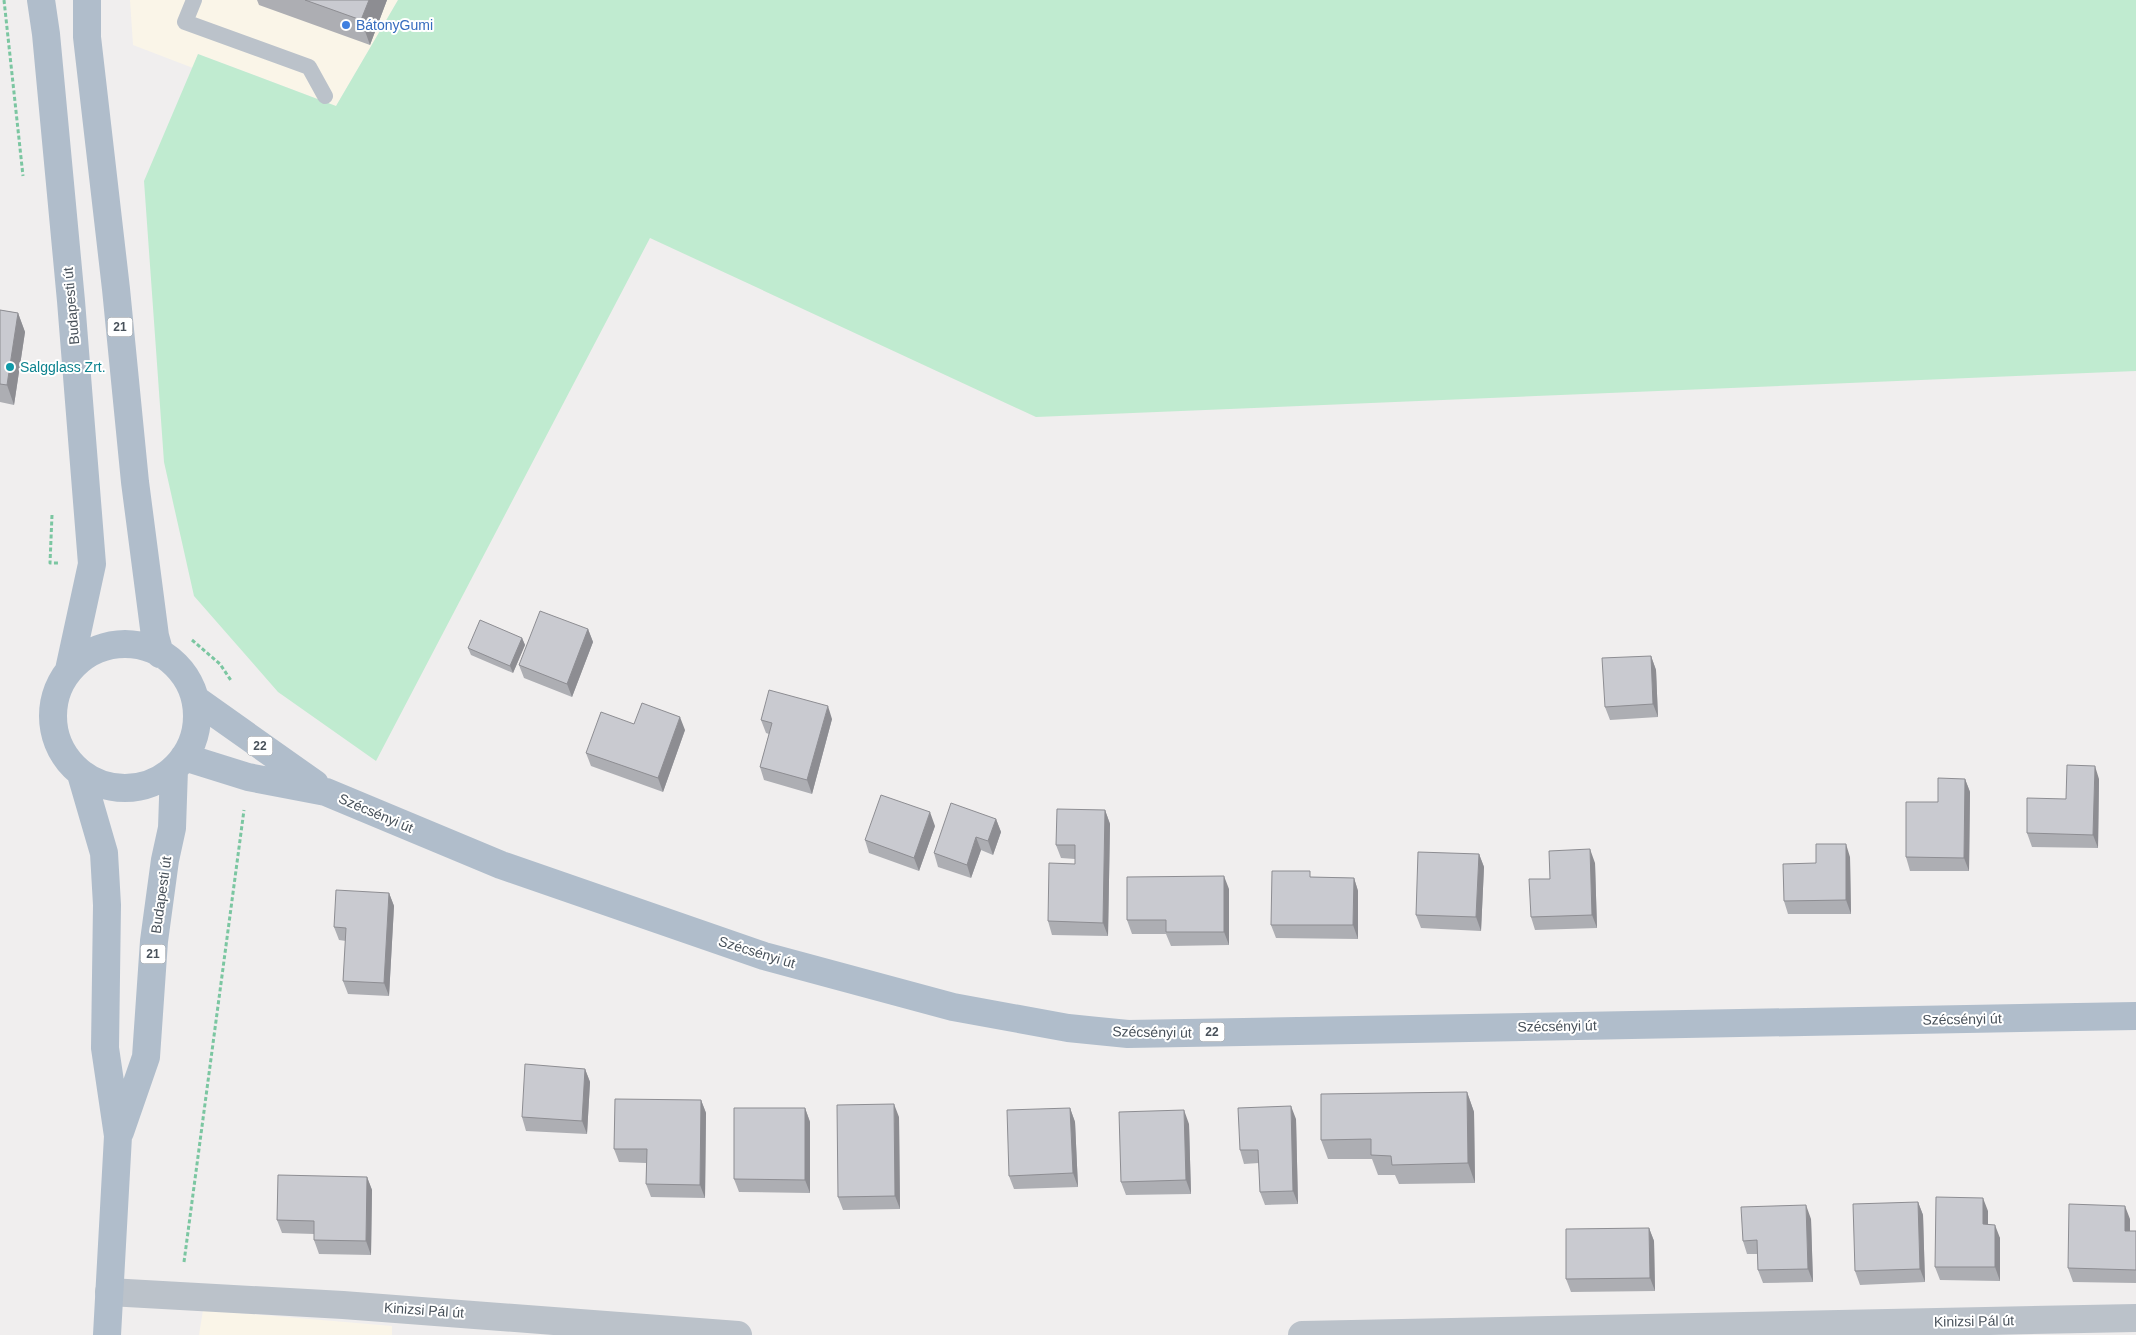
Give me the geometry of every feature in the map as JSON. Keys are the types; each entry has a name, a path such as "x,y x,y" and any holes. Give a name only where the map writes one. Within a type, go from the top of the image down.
{"main road":[{"name":"Budapesti út","path":"41,0 46,34 71,301 92,564 69,670"},
{"name":"21","path":"87,0 87,37 115,279 135,482 155,636 160,654"},
{"name":"21","path":"128,645 145,648 160,654 172,662 182,673 190,685 195,699 197,720 193,740 179,763 149,784 121,789 107,786 81,774 64,755 55,735 53,713 57,691 69,670 95,650 111,646 128,645"},
{"name":"Szécsényi út","path":"195,699 326,792"},
{"name":"Budapesti út","path":"118,1136 146,1057 154,941 165,860 172,828 179,763"},
{"name":"Szécsényi út","path":"179,763 326,792 501,865 764,956 952,1007 1068,1028 1128,1034 2136,1016"},
{"name":"Budapesti út","path":"81,774 104,853 107,905 105,1048 118,1136 107,1335"}],"street":[{"name":"Kinizsi Pál út","path":"109,1292 343,1304 738,1335"},
{"name":"Kinizsi Pál út","path":"1302,1335 2136,1318"}],"lane":[{"path":"194,0 186,22 309,67 325,96"}],"path":[{"path":"183,1265 248,777"}],"shaded area":[{"path":"130,0 398,0 336,106 198,54 193,68 133,45"},
{"path":"203,1310 392,1326 392,1335 199,1335"}],"green space":[{"path":"398,0 2136,0 2136,371 1036,417 650,238 376,761 278,692 194,596 164,462 144,181 198,54 336,106"}],"building":[{"path":"305,0 369,0 361,20"},
{"path":"0,310 18,313 7,385 0,384"},
{"path":"540,611 588,629 567,684 519,665"},
{"path":"480,620 522,638 510,666 468,648"},
{"path":"1651,656 1653,704 1605,707 1602,658"},
{"path":"769,690 828,706 807,780 760,767 772,723 761,720"},
{"path":"642,703 680,717 658,778 586,753 601,712 634,724"},
{"path":"2067,765 2095,766 2093,835 2027,833 2027,798 2066,799"},
{"path":"1938,778 1965,779 1964,858 1906,857 1906,802 1938,802"},
{"path":"881,795 930,812 914,858 865,840"},
{"path":"951,803 996,819 988,841 976,837 967,865 934,853"},
{"path":"1057,809 1105,810 1103,923 1048,921 1049,863 1075,864 1075,845 1056,845"},
{"path":"1816,844 1846,844 1846,900 1784,901 1783,864 1816,863"},
{"path":"1590,849 1592,915 1531,917 1529,879 1550,879 1549,851"},
{"path":"1418,852 1479,854 1476,917 1416,915"},
{"path":"1272,871 1310,871 1310,877 1354,878 1353,925 1271,925"},
{"path":"1224,876 1224,932 1166,932 1166,920 1127,920 1127,877"},
{"path":"336,890 389,893 384,983 343,981 346,928 334,927"},
{"path":"525,1064 585,1069 582,1121 522,1117"},
{"path":"1467,1092 1468,1163 1392,1165 1391,1156 1371,1155 1371,1139 1321,1140 1321,1094"},
{"path":"615,1099 701,1100 700,1185 646,1184 647,1149 614,1149"},
{"path":"894,1104 895,1196 838,1197 837,1105"},
{"path":"1291,1106 1293,1191 1260,1192 1258,1150 1240,1150 1238,1108"},
{"path":"734,1108 805,1108 805,1180 734,1179"},
{"path":"1070,1108 1073,1173 1009,1176 1007,1110"},
{"path":"1184,1110 1186,1180 1121,1182 1119,1112"},
{"path":"278,1175 367,1177 366,1241 314,1240 314,1221 277,1220"},
{"path":"1936,1197 1983,1198 1983,1224 1995,1225 1995,1267 1935,1267"},
{"path":"1918,1202 1920,1269 1855,1271 1853,1204"},
{"path":"2069,1204 2125,1206 2125,1231 2136,1231 2136,1270 2068,1268"},
{"path":"1806,1205 1808,1269 1758,1270 1757,1240 1743,1241 1741,1207"},
{"path":"1649,1228 1650,1278 1566,1279 1566,1229"}],"place":[{"name":"BátonyGumi","path":"346,25"},
{"name":"Salgglass Zrt.","path":"10,367"}]}
